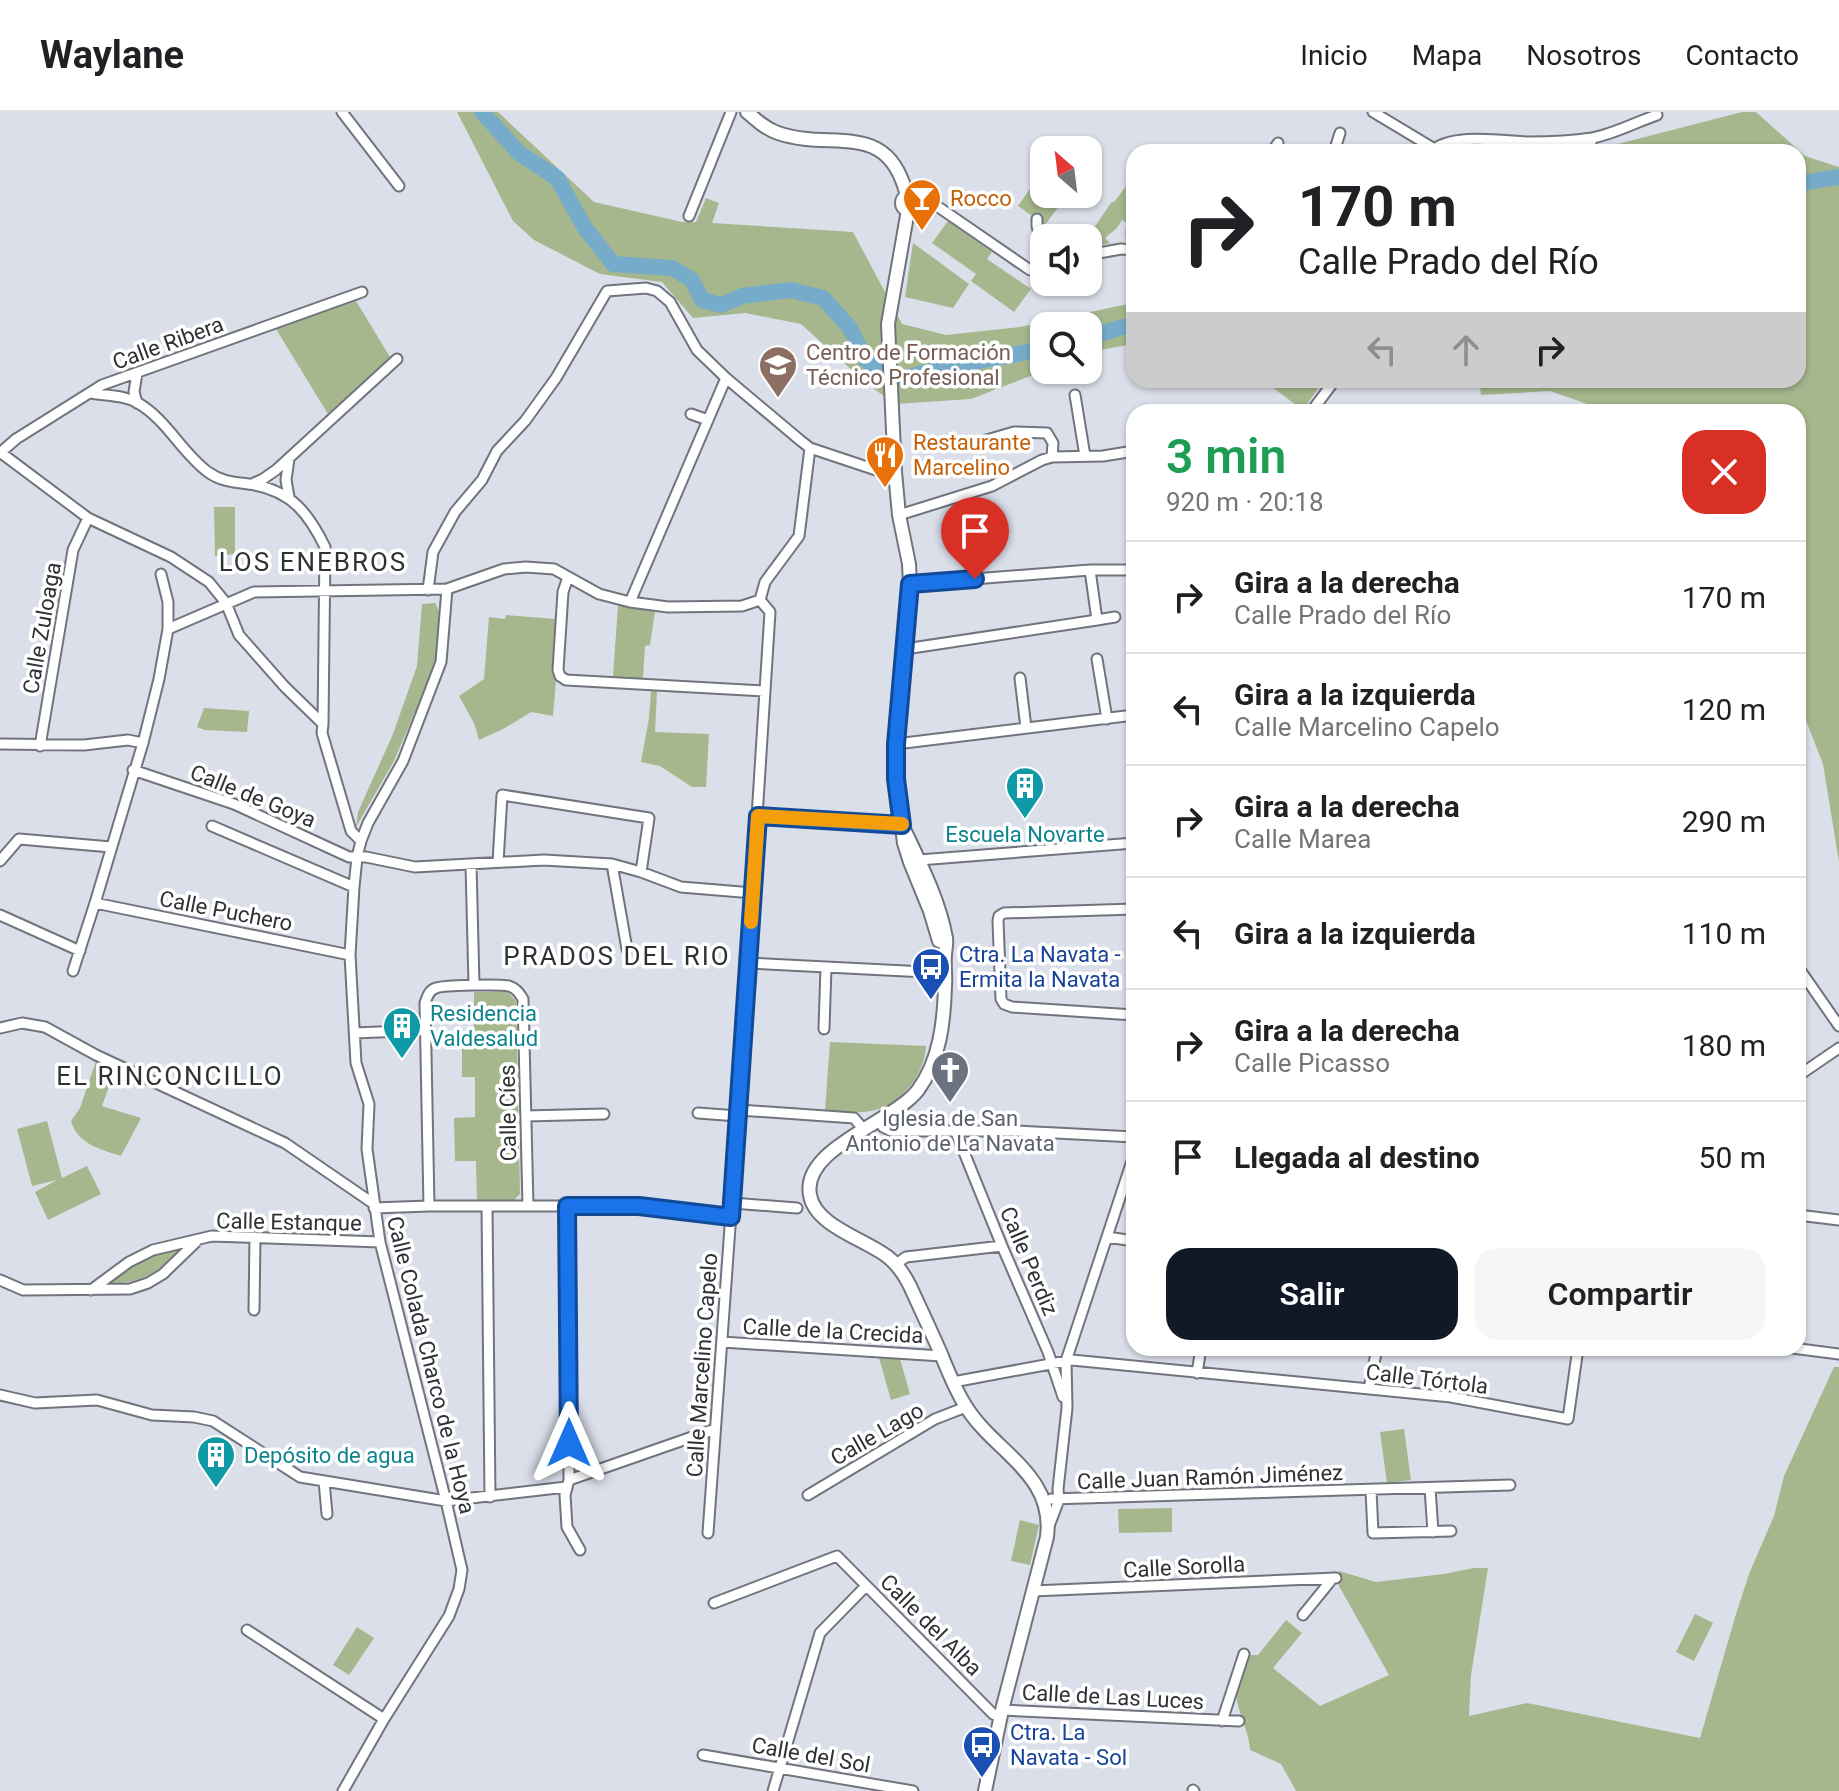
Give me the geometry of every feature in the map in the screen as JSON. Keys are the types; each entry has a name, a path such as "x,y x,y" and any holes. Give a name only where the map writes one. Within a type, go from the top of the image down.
{"main road":[{"path":"747,112 766,127 784,135 861,143 875,148 898,168 911,203 888,324 895,472 910,584 896,744 896,779 904,843 946,948"},
{"path":"902,825 941,916 946,948 936,1056 916,1092 905,1103 818,1163 810,1181 811,1199 824,1218 896,1264 910,1286 966,1407 1049,1499 1049,1526 1001,1713 985,1791"},
{"path":"904,843 919,860"},
{"path":"919,860 916,865 928,895 929,908"}],"street":[{"path":"342,112 399,186"},
{"path":"689,216 731,112"},
{"path":"1373,112 1423,144"},
{"path":"1445,144 1469,140 1533,142 1593,138 1657,115"},
{"path":"1337,144 1340,133"},
{"path":"1590,144 1593,138"},
{"path":"911,203 923,201 934,204 1030,270"},
{"path":"1037,219 1037,224"},
{"path":"1102,252 1126,249"},
{"path":"428,590 433,552 455,512 482,480 497,451 525,421 556,378 607,291 646,288 657,291 670,302 697,350 810,448 876,470 895,472"},
{"name":"Calle Ribera","path":"0,453 16,439 102,385 362,292"},
{"path":"252,484 289,459 397,359"},
{"path":"137,373 134,392 137,403"},
{"path":"630,602 726,378"},
{"path":"91,393 137,403 152,413 207,472 219,479 252,484 289,497 315,526 325,547 322,733 351,831 361,841"},
{"path":"1075,395 1085,456"},
{"path":"691,414 708,420"},
{"path":"983,441 1014,432 1047,433 1053,443 1052,457"},
{"path":"168,629 254,592 447,589 504,569 526,567 554,569 599,594 630,602 668,607 742,606 760,600 765,582 799,536 810,448"},
{"path":"899,515 992,486 1052,457 1126,452"},
{"path":"0,453 88,518 171,557 209,582 226,603 239,635 323,724"},
{"path":"289,459 286,480 289,497"},
{"name":"Calle Zuloaga","path":"40,746 73,550 88,518"},
{"path":"1090,570 1097,620"},
{"path":"910,584 1126,570"},
{"path":"73,971 143,743 159,679 168,629 168,602 161,574"},
{"path":"568,577 563,592 558,670 566,680 765,691"},
{"name":"Calle Colada Charco de la Hoya","path":"343,1791 449,1616 462,1570 380,1242 367,1149 369,1104 356,1063 350,955 354,887 361,841 403,761 441,662 447,589"},
{"name":"Calle Marcelino Capelo","path":"708,1533 770,612 760,600"},
{"path":"905,649 1115,617"},
{"path":"1097,659 1107,719"},
{"path":"1020,678 1026,728"},
{"path":"896,744 1126,716"},
{"path":"0,744 84,745 128,740 143,743"},
{"name":"Calle de Goya","path":"133,770 234,804 349,857 366,857 415,867 544,860 612,864 681,887 753,893"},
{"path":"498,862 502,795 649,818 641,872"},
{"path":"758,816 902,825"},
{"path":"212,826 354,887"},
{"path":"0,861 19,839 111,847"},
{"path":"919,860 1126,844"},
{"path":"471,864 474,985"},
{"path":"612,864 627,949"},
{"name":"Calle Puchero","path":"95,903 350,955"},
{"path":"1126,909 1004,913 998,921 1001,999 1004,1004 1126,1014"},
{"path":"0,915 80,951"},
{"path":"748,963 945,973"},
{"path":"824,1029 826,967"},
{"path":"1806,979 1839,1026"},
{"name":"Calle Cíes","path":"429,1206 425,1003 428,994 436,987 474,985 509,986 517,990 523,999 528,1206"},
{"path":"0,1028 22,1023 45,1027 96,1055 285,1143 374,1206 639,1206 731,1217"},
{"path":"355,1033 425,1030"},
{"path":"1806,1071 1839,1048"},
{"path":"698,1113 854,1118 864,1130"},
{"path":"526,1116 604,1114"},
{"path":"879,1120 883,1127 891,1131 1014,1131 1126,1137"},
{"name":"Calle Perdiz","path":"955,1130 1052,1364 1067,1408"},
{"name":"Calle Perdiz","path":"1049,1499 1058,1489 1067,1408 1066,1361 1126,1179"},
{"path":"732,1203 797,1208"},
{"path":"487,1206 490,1497"},
{"path":"567,1206 567,1527 580,1550"},
{"path":"1806,1216 1839,1220"},
{"name":"Calle Estanque","path":"91,1290 129,1262 153,1250 212,1236 380,1242"},
{"path":"254,1310 255,1237"},
{"path":"1107,1237 1126,1240"},
{"name":"Calle Estanque","path":"0,1280 23,1290 130,1289 163,1274 198,1240"},
{"path":"896,1264 906,1257 1002,1246"},
{"name":"Calle de la Crecida","path":"722,1342 942,1356"},
{"path":"1806,1350 1839,1354"},
{"path":"1197,1373 1200,1356"},
{"path":"1369,1389 1375,1356"},
{"name":"Calle Tórtola","path":"953,1382 1072,1360 1451,1397 1568,1419 1577,1356"},
{"path":"0,1395 35,1403 97,1400 152,1415 213,1421 300,1477 446,1501 568,1484 715,1429"},
{"name":"Calle Lago","path":"808,1495 935,1419 966,1407"},
{"path":"324,1481 327,1514"},
{"name":"Calle Juan Ramón Jiménez","path":"1049,1499 1510,1485"},
{"path":"1430,1488 1433,1532"},
{"path":"1049,1499 1049,1494 1058,1489"},
{"name":"Calle Juan Ramón Jiménez","path":"1371,1490 1373,1533 1451,1531"},
{"name":"Calle del Alba","path":"714,1603 837,1556 993,1714 1001,1713"},
{"name":"Calle Sorolla","path":"1033,1591 1334,1578 1303,1615"},
{"path":"773,1791 820,1633 866,1586"},
{"path":"247,1630 384,1719"},
{"name":"Calle de Las Luces","path":"1222,1721 1244,1654"},
{"name":"Calle de Las Luces","path":"1001,1713 1239,1721"},
{"name":"Calle del Sol","path":"703,1755 913,1791"}],"green space":[{"path":"457,112 498,112 594,202 682,222 696,222 706,198 719,203 712,223 853,232 902,324 946,335 1030,325 1030,376 971,399 895,404 866,383 801,324 745,313 693,318 662,282 600,274 534,240 513,221"},
{"path":"1742,112 1756,112 1792,144 1618,144"},
{"path":"1806,156 1839,167 1839,862 1823,764 1806,720 1806,404 1587,404 1550,391 1481,395 1480,388 1806,388"},
{"path":"1126,186 1126,222 1122,220 1105,238 1110,243 1102,245 1102,224 1097,224"},
{"path":"1030,189 1030,208 1058,208 1044,224 1018,206"},
{"path":"948,221 992,252 987,259 1030,290 1014,312 971,281 976,274 932,243"},
{"path":"913,243 969,284 953,308 905,297"},
{"path":"356,301 390,357 328,414 276,329"},
{"path":"1126,305 1126,345 1102,349 1102,312 1090,312"},
{"path":"1273,388 1318,388 1307,404 1295,404"},
{"path":"214,507 235,507 235,554 215,556"},
{"path":"435,603 440,613 438,658 394,761 356,827 358,812 393,734 417,666 422,604"},
{"path":"618,605 655,612 650,645 645,646 643,679 613,677"},
{"path":"506,615 556,619 553,716 531,712 479,740 474,723 459,696 484,679 489,617 505,619"},
{"path":"651,691 657,691 655,732 709,734 706,787 692,787 660,766 641,762"},
{"path":"204,708 249,711 247,732 197,727"},
{"path":"474,992 508,992 516,1001 520,1194 514,1200 477,1200 476,1161 455,1161 454,1118 475,1117 475,1077 462,1077 462,1035 474,1035"},
{"path":"830,1042 926,1046 921,1068 909,1088 881,1108 854,1112 825,1110"},
{"path":"96,1061 115,1070 102,1106 141,1118 121,1156 84,1141 71,1121 80,1108"},
{"path":"47,1121 62,1178 87,1166 101,1194 48,1220 35,1192 57,1180 32,1186 17,1129"},
{"path":"177,1249 179,1252 148,1275 112,1285 109,1282 140,1261"},
{"path":"879,1358 900,1359 910,1394 891,1400"},
{"path":"1834,1367 1839,1367 1839,1791 1296,1791 1281,1764 1250,1750 1237,1700 1238,1679 1247,1655 1258,1655 1286,1620 1302,1633 1273,1668 1320,1706 1389,1675 1339,1586 1339,1571 1376,1582 1488,1568 1471,1675 1469,1716 1527,1703 1700,1738 1736,1614 1774,1516 1784,1476"},
{"path":"1404,1429 1411,1480 1387,1483 1380,1432"},
{"path":"1172,1508 1172,1532 1119,1533 1118,1509"},
{"path":"1020,1520 1039,1525 1030,1565 1011,1561"},
{"path":"1695,1614 1713,1623 1694,1661 1676,1652"},
{"path":"357,1627 374,1638 349,1675 333,1665"}],"waterway":[{"path":"482,112 519,153 557,178 585,228 613,264 672,268 692,280 702,300 721,305 742,296 791,290 823,298 850,328 866,360 882,374 905,378 1030,352"},
{"path":"1806,183 1839,178"},
{"path":"1102,333 1126,327"}],"slow traffic":[{"path":"751,922 758,816 902,824"}],"place":[{"name":"Rocco","path":"922,232"},
{"name":"Centro de Formación Técnico Profesional","path":"778,399"},
{"name":"Restaurante Marcelino","path":"885,489"},
{"name":"Escuela Novarte","path":"1025,820"},
{"name":"Ctra. La Navata - Ermita la Navata","path":"931,1001"},
{"name":"Residencia Valdesalud","path":"402,1060"},
{"name":"Iglesia de San Antonio de La Navata","path":"950,1104"},
{"name":"Depósito de agua","path":"216,1489"},
{"name":"Ctra. La Navata - Sol","path":"982,1779"}],"district":[{"name":"LOS ENEBROS","path":"313,562"},
{"name":"PRADOS DEL RIO","path":"617,956"},
{"name":"EL RINCONCILLO","path":"170,1076"}],"route":[{"path":"569,1443 567,1206 639,1206 731,1217 758,816 902,825 896,779 896,744 910,584 975,579"}]}
